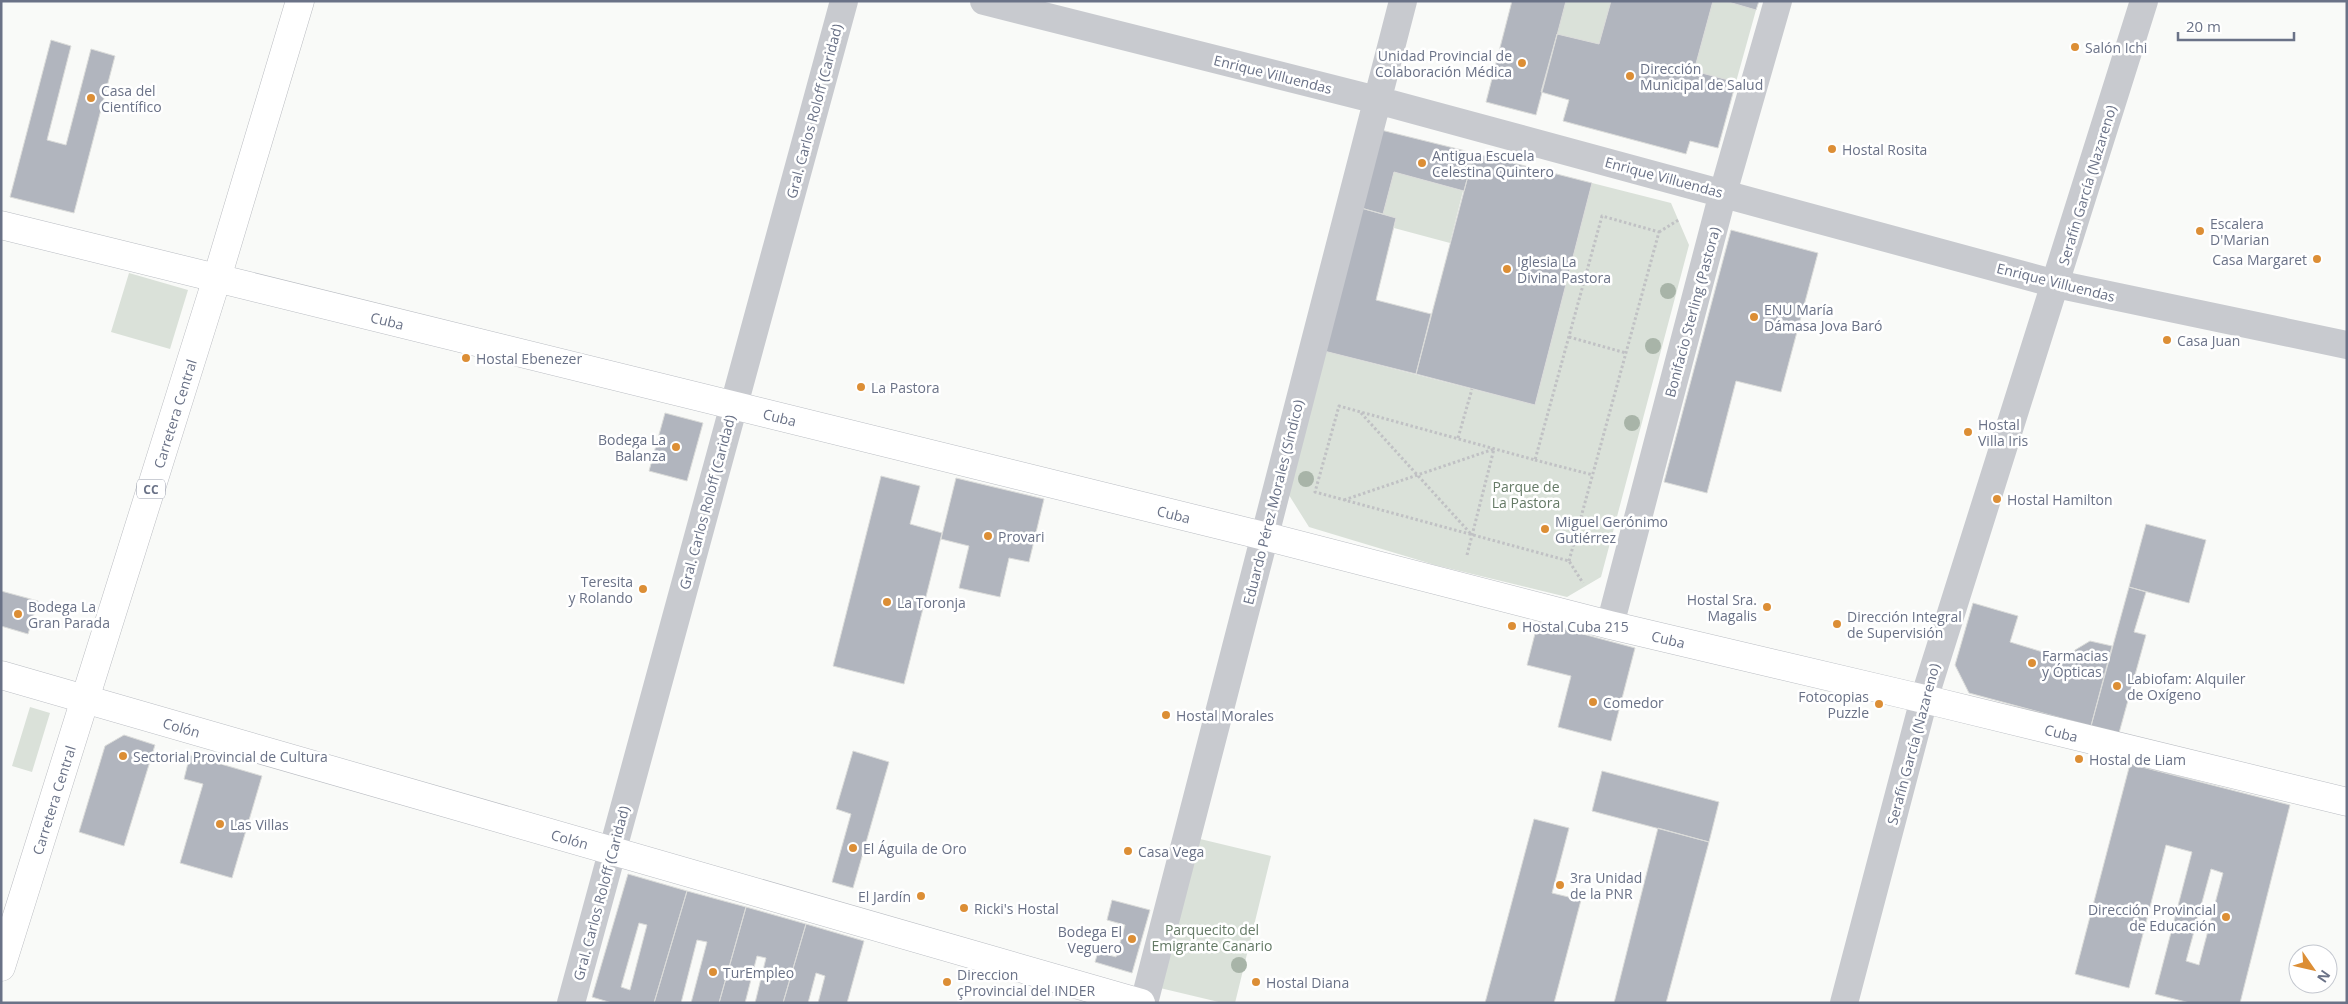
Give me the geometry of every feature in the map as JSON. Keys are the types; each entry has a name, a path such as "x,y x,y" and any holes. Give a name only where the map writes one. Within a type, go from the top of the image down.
{"street":[{"name":"Carretera Central","path":"1,967 217,278 300,1"},
{"name":"Gral. Carlos Roloff (Caridad)","path":"571,1003 844,1"},
{"name":"Enrique Villuendas","path":"984,1 1377,100 2056,284 2347,345"},
{"name":"Eduardo Pérez Morales (Síndico)","path":"1142,1003 1403,1"},
{"name":"Bonifacio Sterling (Pastora)","path":"1610,625 1723,193 1778,1"},
{"name":"Serafín García (Nazareno)","path":"1844,1003 1924,699 2144,1"},
{"name":"Cuba","path":"1,226 1264,536 1610,625 2347,802"},
{"name":"Colón","path":"1,674 1142,1003"}],"path":[{"path":"1535,460 1602,216 1659,232 1593,475 1569,561 1315,492 1339,406 1535,460 1593,475"},
{"path":"1568,337 1626,352"},
{"path":"1458,438 1472,389"},
{"path":"1361,412 1472,535"},
{"path":"1343,500 1495,449"},
{"path":"1472,535 1495,449"}],"green space":[{"path":"1566,1 1611,1 1599,44 1557,34"},
{"path":"1713,1 1725,1 1756,10 1736,82 1694,71"},
{"path":"1394,172 1463,191 1450,243 1394,228 1396,218 1383,214"},
{"name":"Parque de La Pastora","path":"1592,183 1671,203 1689,245 1601,577 1567,597 1435,565 1309,527 1287,492 1324,351 1535,405"},
{"path":"129,273 188,290 170,349 111,332"},
{"path":"30,707 50,713 32,772 12,766"},
{"name":"Parquecito del Emigrante Canario","path":"1196,838 1271,856 1235,1003 1223,1003 1160,988"}],"building":[{"name":"Unidad Provincial de Colaboración Médica","path":"1512,1 1566,1 1536,115 1486,102"},
{"name":"Dirección Municipal de Salud","path":"1611,1 1713,1 1694,71 1736,82 1718,148 1690,141 1686,154 1563,121 1569,100 1541,92 1557,34 1599,44"},
{"path":"1725,1 1759,1 1756,10"},
{"name":"Casa del Científico","path":"51,40 71,46 47,140 66,145 91,49 115,56 74,213 10,197"},
{"name":"Antigua Escuela Celestina Quintero","path":"1381,130 1474,153 1464,191 1394,172 1383,214 1361,208"},
{"name":"Iglesia La Divina Pastora","path":"1474,153 1592,183 1535,405 1416,374"},
{"path":"1361,208 1396,218 1376,300 1431,314 1416,374 1324,351"},
{"name":"ENU María Dámasa Jova Baró","path":"1731,230 1818,253 1781,392 1736,381 1707,493 1664,482"},
{"name":"Bodega La Balanza","path":"665,413 703,423 687,481 649,471"},
{"name":"La Toronja","path":"881,476 920,486 910,524 942,533 904,684 833,666"},
{"name":"Provari","path":"956,478 1044,499 1029,562 1009,558 1000,597 959,588 969,546 941,539"},
{"path":"2146,524 2206,540 2189,603 2129,587"},
{"name":"Labiofam: Alquiler de Oxígeno","path":"2129,587 2146,592 2134,632 2146,635 2119,733 2091,726"},
{"name":"Bodega La Gran Parada","path":"1,591 38,601 28,634 1,626"},
{"name":"Farmacias y Ópticas","path":"1973,603 2018,616 2010,642 2072,661 2075,650 2090,641 2112,646 2091,726 1969,693 1955,665"},
{"name":"Comedor","path":"1538,622 1635,648 1611,741 1558,727 1571,676 1527,665"},
{"path":"124,735 155,745 124,846 79,832 105,746"},
{"name":"El Águila de Oro","path":"853,751 889,762 853,888 832,882 851,814 836,809"},
{"name":"Las Villas","path":"190,755 262,776 232,878 180,863 203,784 184,779"},
{"path":"2130,764 2290,805 2240,1003 2190,1003 2155,994 2192,852 2166,845 2129,988 2075,974","holes":["2211,869 2223,873 2199,965 2186,961"]},
{"path":"1602,771 1719,802 1709,842 1592,811"},
{"path":"1534,819 1569,828 1552,893 1581,900 1554,1003 1485,1003"},
{"path":"1658,828 1709,842 1666,1003 1614,1003"},
{"path":"628,874 687,891 654,1003 612,1003 592,997","holes":["639,923 647,925 630,990 621,987"]},
{"name":"TurEmpleo","path":"687,891 746,907 719,1003 691,1003 707,942 697,940 681,1003 654,1003"},
{"name":"Bodega El Veguero","path":"1112,900 1150,910 1132,973 1095,962 1098,952 1116,957 1125,925 1107,920"},
{"path":"746,907 806,924 783,1003 755,1003 766,958 757,956 745,1003 719,1003"},
{"path":"806,924 864,941 847,1003 818,1003 825,976 816,973 808,1003 783,1003"}],"place":[{"name":"Salón Ichi","path":"2075,47"},
{"name":"Unidad Provincial de Colaboración Médica","path":"1522,63"},
{"name":"Dirección Municipal de Salud","path":"1630,76"},
{"name":"Casa del Científico","path":"91,98"},
{"name":"Hostal Rosita","path":"1832,149"},
{"name":"Antigua Escuela Celestina Quintero","path":"1422,163"},
{"name":"Escalera D'Marian","path":"2200,231"},
{"name":"Casa Margaret","path":"2317,259"},
{"name":"Iglesia La Divina Pastora","path":"1507,269"},
{"name":"ENU María Dámasa Jova Baró","path":"1754,317"},
{"name":"Casa Juan","path":"2167,340"},
{"name":"Hostal Ebenezer","path":"466,358"},
{"name":"La Pastora","path":"861,387"},
{"name":"Hostal Villa Iris","path":"1968,432"},
{"name":"Bodega La Balanza","path":"676,447"},
{"name":"Hostal Hamilton","path":"1997,499"},
{"name":"Miguel Gerónimo Gutiérrez","path":"1545,529"},
{"name":"Provari","path":"988,536"},
{"name":"Teresita y Rolando","path":"643,589"},
{"name":"La Toronja","path":"887,602"},
{"name":"Hostal Sra. Magalis","path":"1767,607"},
{"name":"Bodega La Gran Parada","path":"18,614"},
{"name":"Dirección Integral de Supervisión","path":"1837,624"},
{"name":"Hostal Cuba 215","path":"1512,626"},
{"name":"Farmacias y Ópticas","path":"2032,663"},
{"name":"Labiofam: Alquiler de Oxígeno","path":"2117,686"},
{"name":"Comedor","path":"1593,702"},
{"name":"Fotocopias Puzzle","path":"1879,704"},
{"name":"Hostal Morales","path":"1166,715"},
{"name":"Sectorial Provincial de Cultura","path":"123,756"},
{"name":"Hostal de Liam","path":"2079,759"},
{"name":"Las Villas","path":"220,824"},
{"name":"El Águila de Oro","path":"853,848"},
{"name":"Casa Vega","path":"1128,851"},
{"name":"3ra Unidad de la PNR","path":"1560,885"},
{"name":"El Jardín","path":"921,896"},
{"name":"Ricki's Hostal","path":"964,908"},
{"name":"Dirección Provincial de Educación","path":"2226,917"},
{"name":"Bodega El Veguero","path":"1132,939"},
{"name":"TurEmpleo","path":"713,972"},
{"name":"Direccion çProvincial del INDER","path":"947,982"},
{"name":"Hostal Diana","path":"1256,982"}]}
